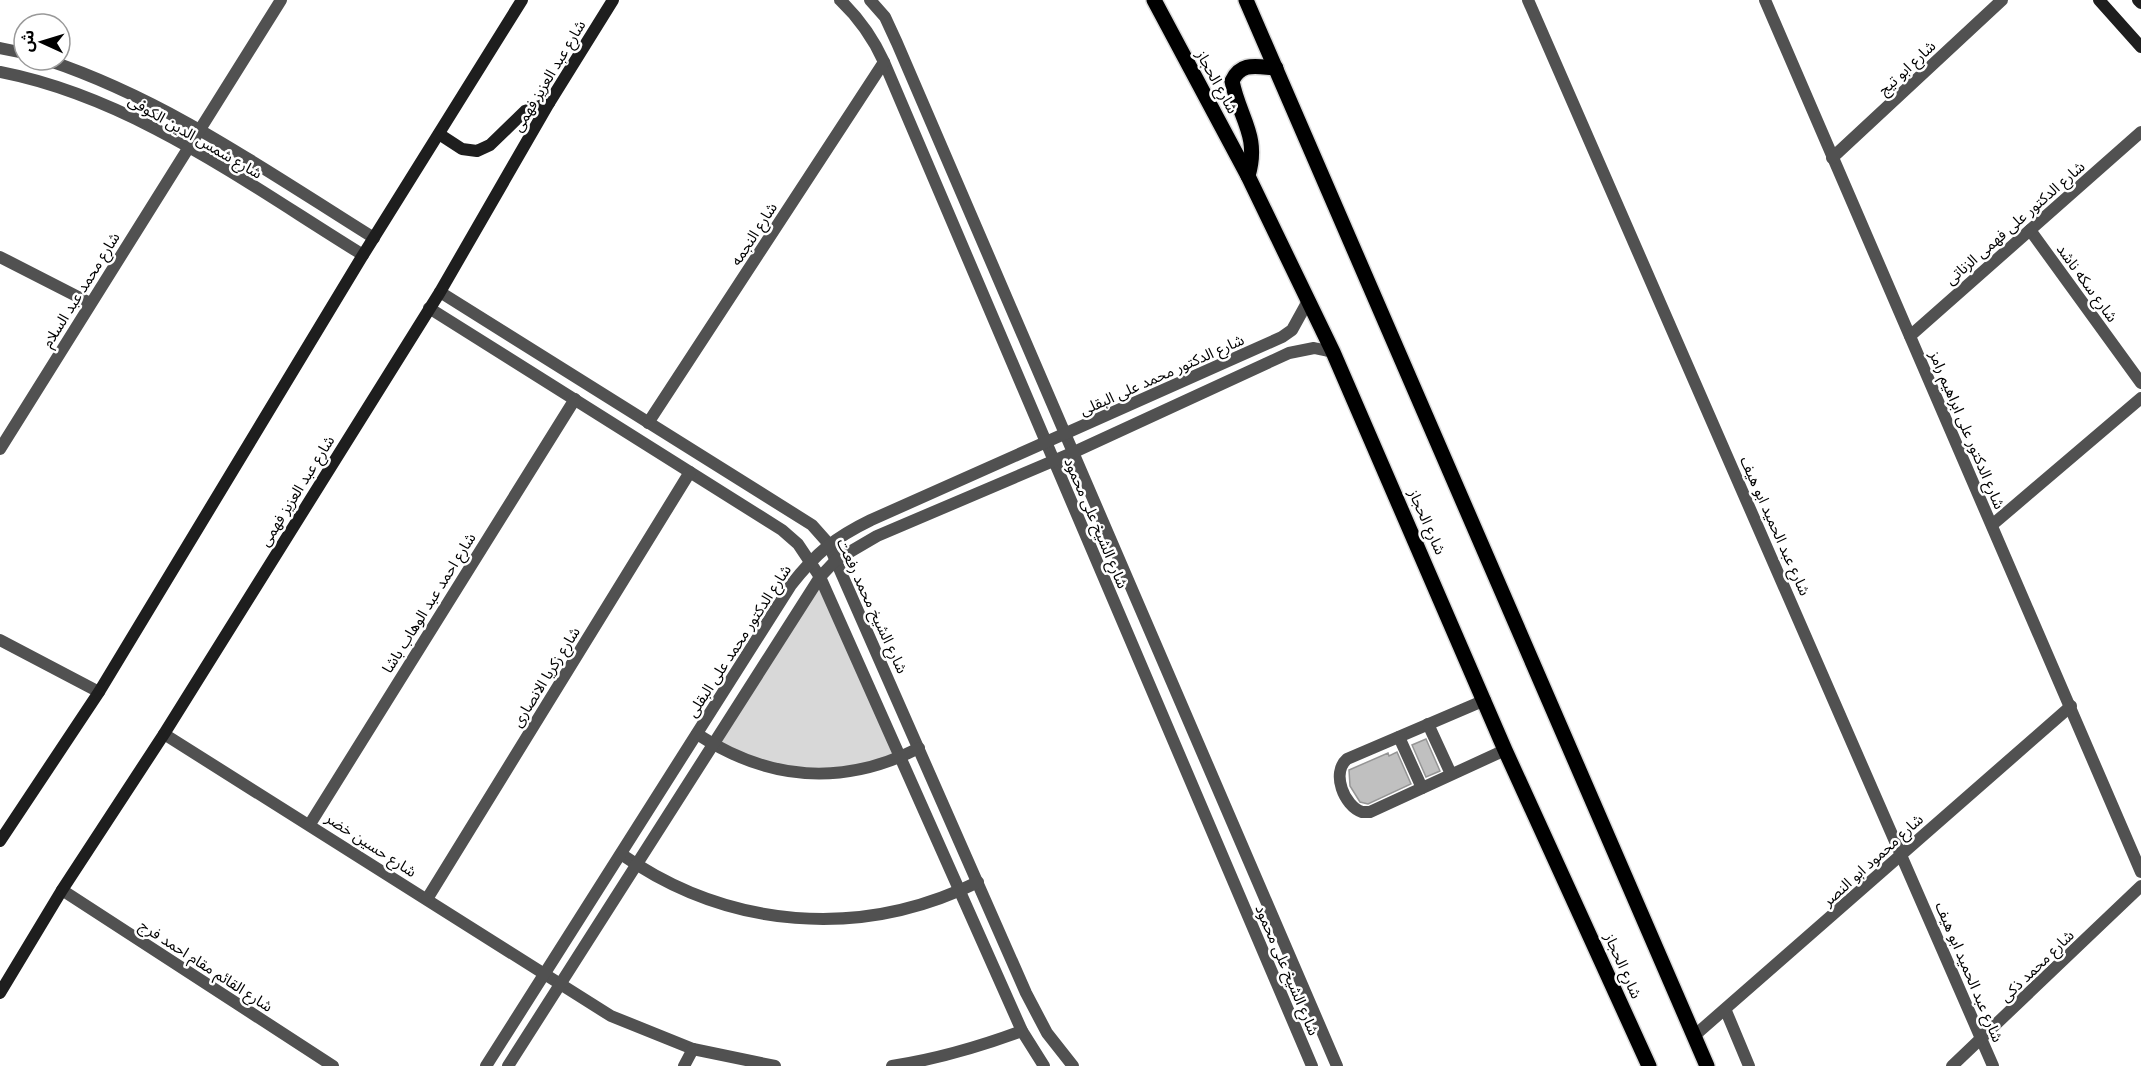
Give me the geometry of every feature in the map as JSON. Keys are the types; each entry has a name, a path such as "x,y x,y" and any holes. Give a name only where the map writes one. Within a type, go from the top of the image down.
{"main road":[{"path":"0,841 99,692 363,255 522,0"},
{"name":"شارع عبد العزيز فهمى","path":"0,993 62,890 164,734 440,292 549,103 613,0"},
{"name":"شارع الحجاز","path":"1154,0 1248,176 1333,352 1505,750 1649,1066"},
{"path":"1246,0 1707,1066"},
{"path":"2099,0 2141,47"},
{"path":"1248,176 1253,144 1232,81 1237,71 1246,66 1276,68"},
{"path":"439,134 462,149 477,151 490,145 525,111 549,103"}],"street":[{"name":"شارع محمد عبد السلام","path":"0,449 198,129 281,0"},
{"name":"شارع الشيخ على محمود","path":"840,0 873,38 884,62 1312,1066"},
{"name":"شارع الشيخ على محمود","path":"870,0 885,17 897,43 1337,1066"},
{"name":"شارع عبد الحميد ابو هيف","path":"1528,0 1903,854 1993,1066"},
{"name":"شارع الدكتور على ابراهيم رامز","path":"1765,0 2141,872"},
{"name":"شارع ابو تيج","path":"1832,158 2002,0"},
{"name":"شارع النجمه","path":"648,423 884,62"},
{"name":"شارع شمس الدين الكوفى","path":"72,68 145,99 198,129 374,238"},
{"name":"شارع شمس الدين الكوفى","path":"0,72 82,94 136,118 363,255"},
{"name":"شارع الدكتور على فهمى الزناتى","path":"1910,336 2141,132"},
{"name":"شارع سكه ناشد","path":"2030,230 2141,383"},
{"path":"0,257 90,303"},
{"name":"شارع الشيخ محمد رفعت","path":"440,292 812,525 828,543 1036,1013 1073,1066"},
{"name":"شارع الدكتور محمد على البقلى","path":"486,1066 791,585 828,543 871,520 1282,337 1292,330 1308,301"},
{"path":"429,308 782,530 811,560 1022,1031 1044,1066"},
{"path":"508,1066 820,577 836,560 877,536 1072,453 1289,353 1314,348 1333,352"},
{"path":"1992,525 2141,398"},
{"name":"شارع احمد عبد الوهاب باشا","path":"310,824 575,399"},
{"name":"شارع زكريا الانصارى","path":"427,899 690,472"},
{"path":"0,640 99,692"},
{"path":"1485,700 1347,759 1342,764 1339,778 1350,804 1362,813 1370,812 1505,750"},
{"name":"شارع محمود ابو النصر","path":"1694,1036 1726,1011 2071,706"},
{"path":"1428,724 1451,774"},
{"name":"شارع حسين خضر","path":"164,734 310,824 560,985 638,1028 693,1049 775,1066"},
{"path":"697,734 714,745 764,767 801,773 847,773 900,757 919,748"},
{"path":"1400,737 1422,788"},
{"path":"621,854 637,865 703,899 776,918 851,920 907,909 960,891 978,882"},
{"name":"شارع محمد ذكى","path":"1952,1066 1982,1040 2141,886"},
{"name":"شارع القائم مقام احمد فرج","path":"62,890 333,1066"},
{"path":"1726,1011 1749,1066"},
{"path":"892,1066 965,1051 1022,1031"},
{"path":"684,1066 693,1049"}],"shaded area":[{"path":"820,577 900,757 874,767 791,773 714,745"}],"building":[{"path":"1426,739 1440,771 1426,777 1412,745"},
{"path":"1397,752 1411,784 1368,804 1360,802 1350,786 1349,770 1388,753 1389,756"}]}
